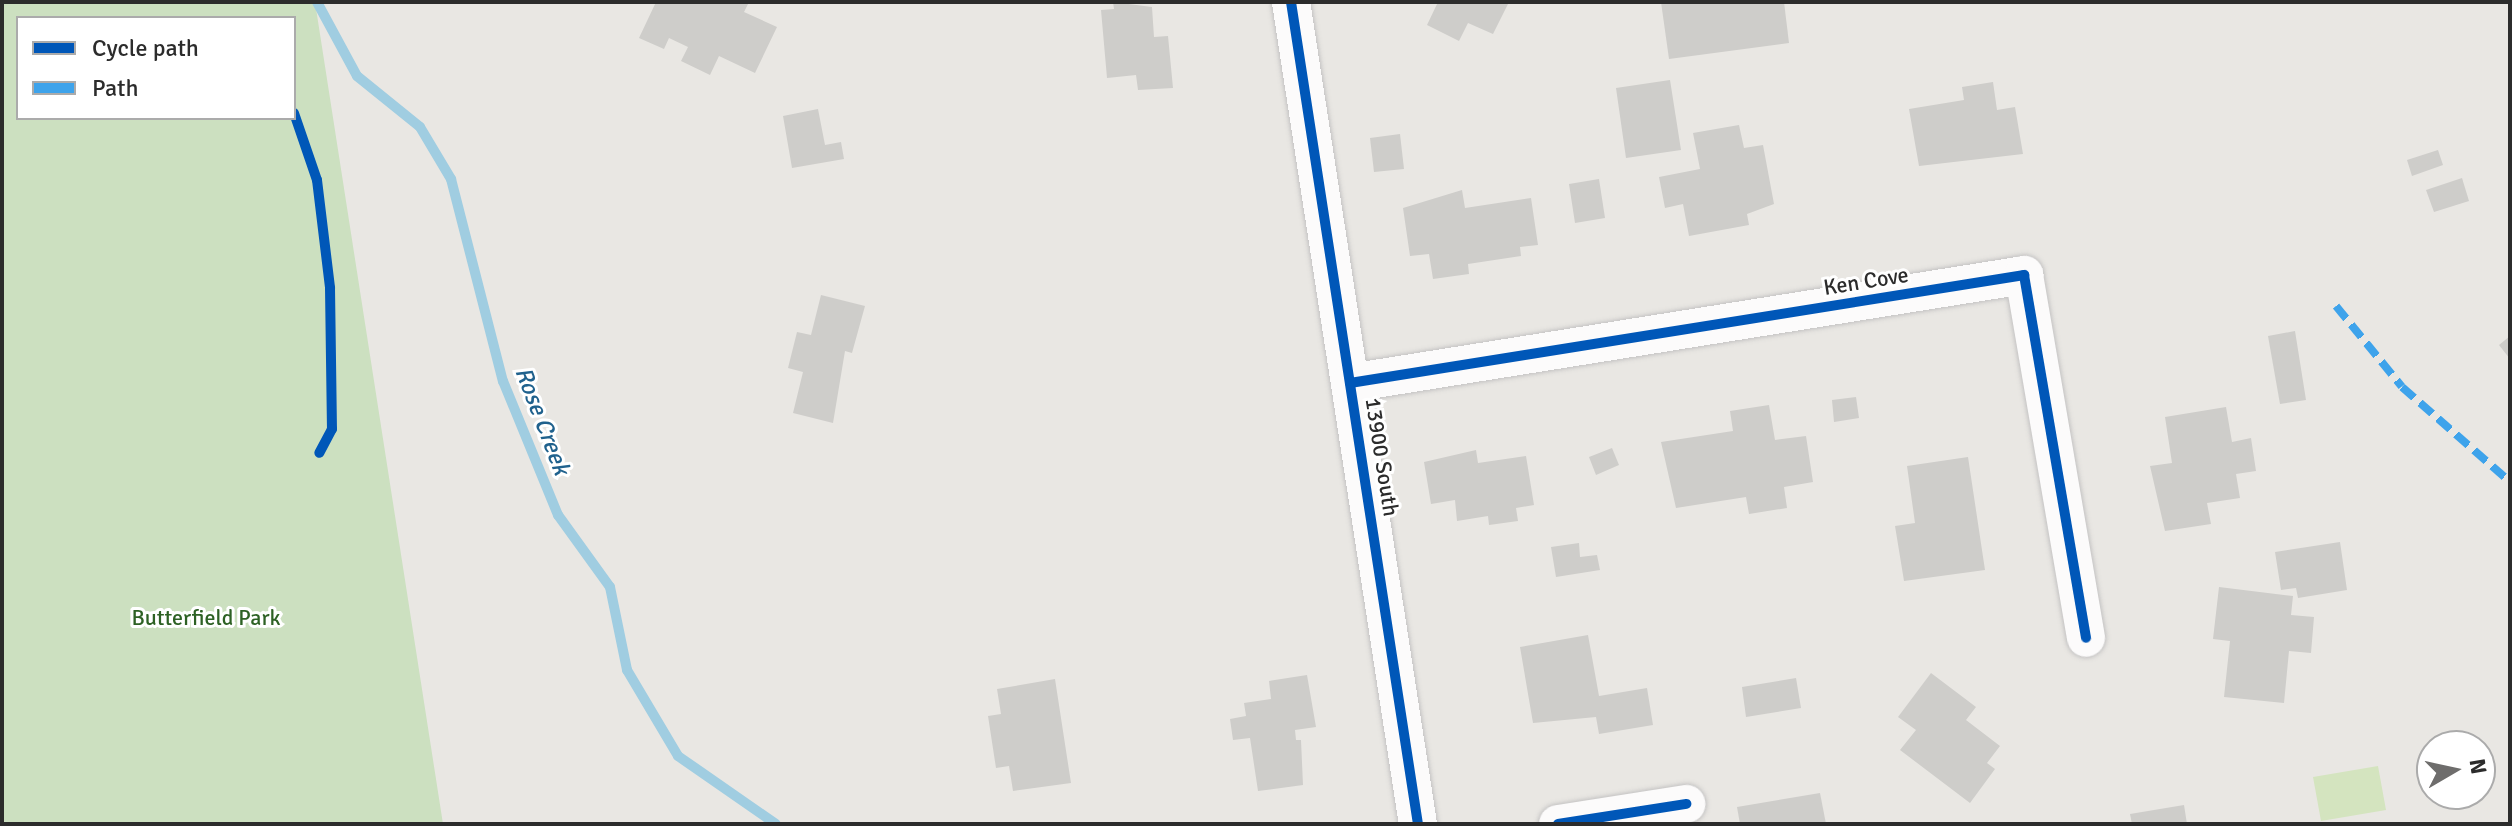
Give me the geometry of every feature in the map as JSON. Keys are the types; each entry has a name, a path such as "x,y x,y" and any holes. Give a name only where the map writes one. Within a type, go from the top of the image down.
{"street":[{"name":"13900 South","path":"1291,2 1418,824"},
{"name":"Ken Cove","path":"1350,383 2024,275 2086,638"},
{"path":"1558,824 1686,804"}],"green space":[{"name":"Butterfield Park","path":"2,2 315,2 443,824 2,824"},
{"path":"2378,766 2386,810 2321,821 2313,777"}],"building":[{"path":"656,2 749,2 744,12 777,27 755,73 719,56 710,75 681,61 688,47 669,38 664,49 639,38"},
{"path":"1113,2 1152,7 1154,37 1168,36 1173,88 1138,90 1136,75 1107,78 1101,10 1114,9"},
{"path":"1438,2 1509,2 1493,34 1468,23 1459,41 1427,25"},
{"path":"1661,2 1784,2 1789,43 1669,59"},
{"path":"1670,80 1681,150 1626,158 1616,88"},
{"path":"1993,82 1997,110 2015,107 2023,154 1919,166 1909,109 1964,100 1962,87"},
{"path":"818,109 825,145 841,142 844,159 792,168 783,116"},
{"path":"1739,125 1744,148 1763,145 1774,204 1747,214 1749,225 1689,236 1683,204 1665,208 1659,177 1700,169 1693,133"},
{"path":"1400,134 1404,169 1374,172 1370,138"},
{"path":"2438,150 2443,165 2412,176 2407,160"},
{"path":"2462,178 2469,201 2434,212 2426,190"},
{"path":"1599,179 1605,218 1575,223 1569,184"},
{"path":"1462,190 1465,208 1531,198 1538,245 1520,247 1521,256 1468,264 1469,274 1433,279 1429,254 1410,256 1403,208"},
{"path":"821,295 865,306 852,353 845,351 833,423 793,413 803,372 788,368 797,332 811,335"},
{"path":"2295,331 2306,400 2280,404 2268,336"},
{"path":"2510,336 2510,359 2499,345"},
{"path":"1856,397 1859,418 1834,422 1832,400"},
{"path":"1769,405 1775,440 1806,436 1813,482 1784,487 1787,508 1749,514 1746,497 1676,508 1661,442 1733,431 1730,411"},
{"path":"2226,407 2232,442 2251,438 2256,471 2236,474 2240,498 2207,503 2211,524 2165,531 2150,466 2172,463 2165,417"},
{"path":"1612,448 1619,465 1596,475 1589,457"},
{"path":"1476,450 1478,463 1526,456 1534,505 1516,508 1518,521 1489,525 1488,516 1457,521 1455,500 1431,504 1424,462"},
{"path":"1968,457 1985,570 1904,581 1895,526 1915,523 1907,466"},
{"path":"2340,542 2347,590 2298,598 2296,588 2281,590 2275,552"},
{"path":"1579,543 1580,557 1597,555 1600,570 1556,577 1551,547"},
{"path":"2219,587 2293,596 2291,615 2314,617 2311,653 2289,651 2284,703 2224,697 2230,641 2213,639"},
{"path":"1588,635 1599,696 1647,688 1653,725 1599,734 1596,717 1533,723 1520,647"},
{"path":"1931,673 1976,707 1966,720 2000,746 1987,763 1995,769 1970,803 1900,750 1916,730 1898,717"},
{"path":"1307,675 1316,727 1295,730 1296,740 1301,740 1303,785 1258,791 1250,738 1233,740 1230,719 1246,716 1244,703 1271,699 1269,681"},
{"path":"1796,678 1801,708 1746,717 1742,687"},
{"path":"1055,679 1071,783 1013,791 1009,766 996,768 988,716 1001,714 997,689"},
{"path":"1820,793 1826,824 1740,824 1737,807"},
{"path":"2184,805 2187,824 2132,824 2130,814"}],"waterway":[{"name":"Rose Creek","path":"317,2 357,76 420,127 451,179 503,381 558,515 610,587 627,670 678,756 776,824"}],"marked path":[{"path":"2336,306 2402,387 2510,482"}],"cycle path":[{"path":"1291,2 1418,824"},
{"path":"296,119 317,180 330,288 332,429 319,453"},
{"path":"1350,383 2024,275 2086,638"},
{"path":"1558,824 1686,804"}]}
